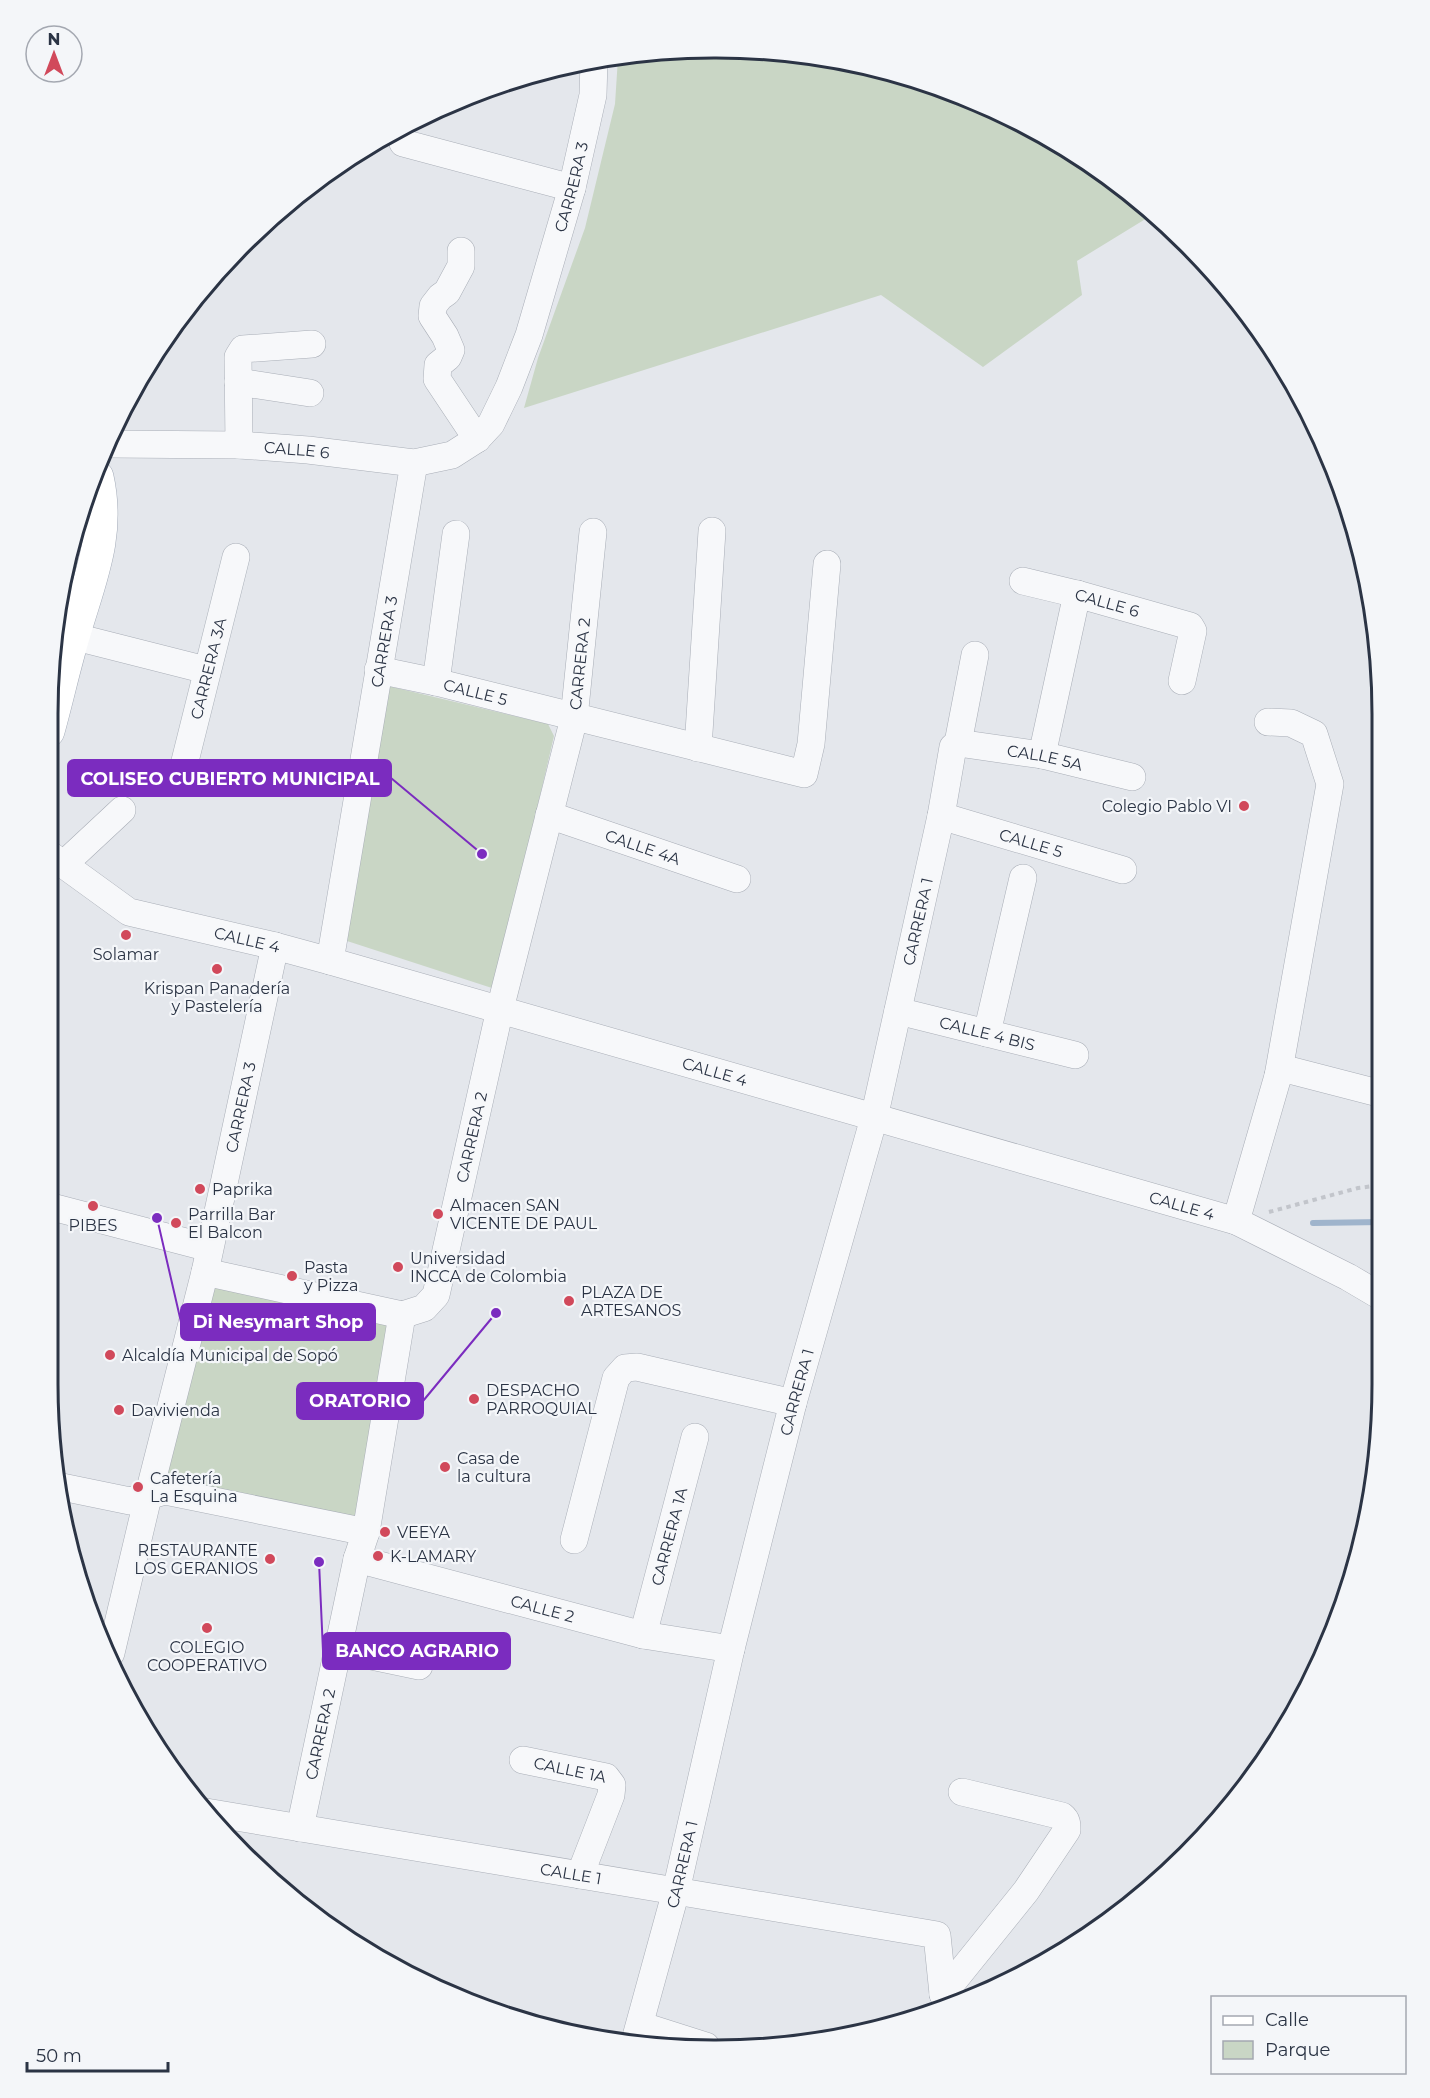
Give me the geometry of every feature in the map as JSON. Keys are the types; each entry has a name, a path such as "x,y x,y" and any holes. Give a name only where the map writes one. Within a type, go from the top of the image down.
{"main road":[{"path":"64,634 101,543 102,499 100,486"}],"street":[{"name":"CARRERA 3","path":"477,439 491,424 509,387 529,335 572,188 593,95 594,70"},
{"path":"403,143 572,188"},
{"path":"461,251 461,266 447,292 434,306 432,316 451,350 448,357 438,365 436,379 477,439"},
{"path":"239,445 238,357 243,349 312,344"},
{"path":"238,382 310,393"},
{"name":"CALLE 6","path":"117,444 239,445 308,450 414,463 452,455 477,439"},
{"name":"CARRERA 3","path":"330,961 414,463"},
{"path":"698,748 712,531"},
{"name":"CARRERA 2","path":"300,1828 357,1559 366,1532 402,1315 424,1308 436,1295 500,1010 574,718 593,532"},
{"path":"436,682 456,534"},
{"name":"CARRERA 3A","path":"180,781 236,557"},
{"name":"CALLE 5","path":"378,670 436,682 804,774 811,744 827,564"},
{"name":"CALLE 6","path":"1023,581 1190,626 1193,631 1182,681"},
{"path":"1042,755 1077,594"},
{"path":"64,634 206,670"},
{"name":"CARRERA 1","path":"637,2034 676,1891 731,1649 793,1403 874,1118 941,816 954,747 958,744 975,655"},
{"path":"1236,1221 1278,1076 1330,784 1314,734 1291,723 1268,722"},
{"name":"CALLE 5A","path":"958,744 1042,755 1132,777"},
{"path":"58,858 122,810"},
{"name":"CALLE 4A","path":"549,815 737,879"},
{"name":"CALLE 5","path":"941,816 1123,870"},
{"name":"CALLE 4","path":"58,861 129,912 330,961 1236,1221 1372,1291"},
{"path":"987,1033 1023,878"},
{"name":"CARRERA 3","path":"113,1645 207,1260 274,946"},
{"name":"CALLE 4 BIS","path":"898,1011 1075,1055"},
{"path":"1278,1076 1285,1070 1293,1071 1372,1091"},
{"path":"58,1209 207,1260 402,1315"},
{"path":"574,1540 616,1378 625,1368 638,1367 793,1403"},
{"name":"CARRERA 1A","path":"643,1635 695,1437"},
{"path":"67,1488 130,1501 165,1491 366,1532"},
{"name":"CALLE 2","path":"357,1559 643,1635 731,1649"},
{"path":"338,1649 419,1666"},
{"name":"CALLE 1A","path":"523,1760 606,1777 612,1785 612,1796 580,1875"},
{"path":"949,1997 1053,1854 1067,1830 1067,1823 1062,1816 962,1792"},
{"name":"CALLE 1","path":"220,1814 937,1935 946,1998"}],"path":[{"path":"1236,1221 1372,1186"}],"green space":[{"path":"715,58 801,64 843,71 926,93 1005,126 1080,169 1146,219 1077,261 1082,295 983,367 881,295 524,408 538,358 585,228 615,104 617,66 629,64"},
{"path":"388,686 548,724 554,736 495,989 344,940"},
{"path":"205,1272 402,1315 366,1532 148,1497"}],"waterway":[{"path":"1313,1223 1372,1222"}],"place":[{"name":"Colegio Pablo VI","path":"1244,806"},
{"name":"COLISEO CUBIERTO MUNICIPAL","path":"482,854"},
{"name":"Solamar","path":"126,935"},
{"name":"Krispan Panadería y Pastelería","path":"217,969"},
{"name":"Paprika","path":"200,1189"},
{"name":"PIBES","path":"93,1206"},
{"name":"Almacen SAN VICENTE DE PAUL","path":"438,1214"},
{"name":"Di Nesymart Shop","path":"157,1218"},
{"name":"Parrilla Bar El Balcon","path":"176,1223"},
{"name":"Universidad INCCA de Colombia","path":"398,1267"},
{"name":"Pasta y Pizza","path":"292,1276"},
{"name":"PLAZA DE ARTESANOS","path":"569,1301"},
{"name":"ORATORIO","path":"496,1313"},
{"name":"Alcaldía Municipal de Sopó","path":"110,1355"},
{"name":"DESPACHO PARROQUIAL","path":"474,1399"},
{"name":"Davivienda","path":"119,1410"},
{"name":"Casa de la cultura","path":"445,1467"},
{"name":"Cafetería La Esquina","path":"138,1487"},
{"name":"VEEYA","path":"385,1532"},
{"name":"K-LAMARY","path":"378,1556"},
{"name":"RESTAURANTE LOS GERANIOS","path":"270,1559"},
{"name":"BANCO AGRARIO","path":"319,1562"},
{"name":"COLEGIO COOPERATIVO","path":"207,1628"}]}
